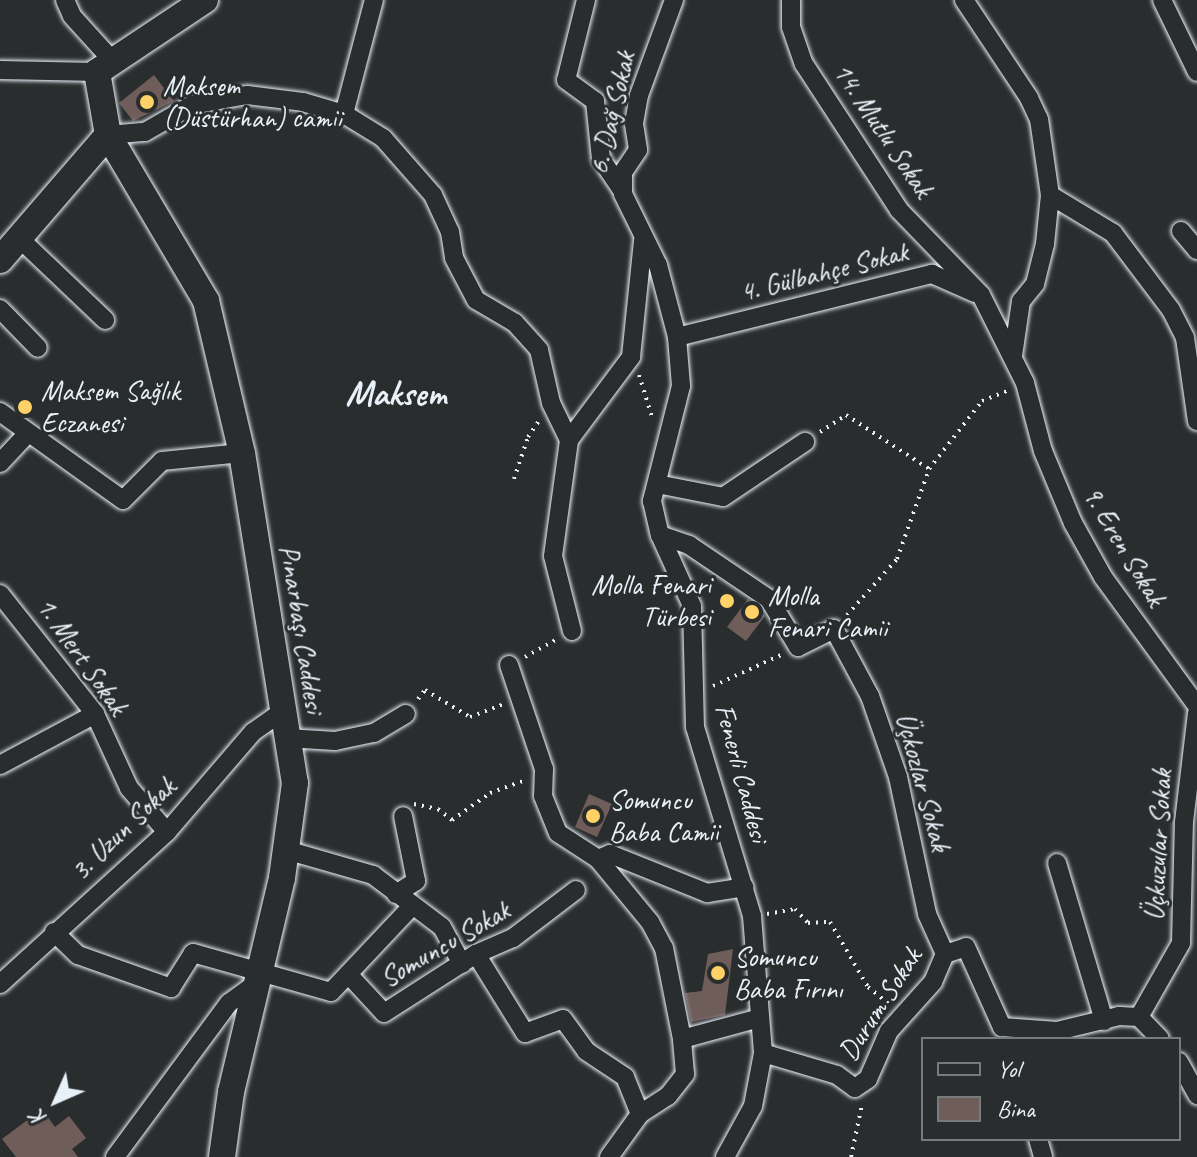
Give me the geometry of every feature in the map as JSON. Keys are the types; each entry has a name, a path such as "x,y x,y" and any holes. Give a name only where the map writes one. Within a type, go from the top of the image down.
{"main road":[{"path":"0,260 108,135 104,66 205,0"},
{"name":"Pınarbaşı Caddesi","path":"108,135 206,301 242,453 295,783 286,850 222,1157"}],"street":[{"path":"65,0 104,66"},
{"path":"344,114 374,0"},
{"path":"586,0 566,80 595,101 601,159 623,192"},
{"name":"6. Dağ Sokak","path":"658,265 623,192 623,172 638,150 634,124 639,95 674,0"},
{"name":"14. Mutlu Sokak","path":"791,0 791,27 804,64 839,123 899,210 981,295 1013,356"},
{"path":"1162,0 1197,72"},
{"path":"973,3 1039,119 1050,195 1045,244 1035,284 1021,301 1013,356"},
{"path":"0,70 104,66"},
{"path":"108,135 145,132 192,105 247,95 303,102 344,114 383,138 433,195 465,283 476,300 515,323 539,350 551,403 569,440"},
{"path":"1050,195 1113,233 1191,335 1197,421"},
{"path":"1181,231 1197,250"},
{"name":"6. Dağ Sokak","path":"631,357 643,237"},
{"path":"19,238 105,320"},
{"name":"Fenerli Caddesi","path":"658,265 677,337 681,386 652,501 660,535 692,606 695,727 752,916 760,1018"},
{"name":"4. Gülbahçe Sokak","path":"677,337 932,274 981,295"},
{"path":"0,309 38,348"},
{"name":"9. Eren Sokak","path":"1013,356 1025,383 1043,451 1073,523 1103,577 1197,706"},
{"path":"572,631 553,556 569,440 631,357"},
{"path":"0,412 123,500 162,461 242,453"},
{"path":"0,463 28,433"},
{"path":"657,484 723,497 805,442"},
{"path":"660,535 689,545 769,599 798,647 834,629"},
{"name":"1. Mert Sokak","path":"0,594 95,714 129,788 167,832"},
{"name":"Üçkozlar Sokak","path":"834,629 870,696 898,777 927,914 945,954"},
{"path":"509,665 544,769 543,796 558,833 598,859 664,948 682,1039 685,1074 668,1096 640,1114 609,1157"},
{"name":"3. Uzun Sokak","path":"0,984 167,832 253,732 282,712"},
{"name":"Üçkuzular Sokak","path":"1139,1017 1181,943 1184,822 1197,713"},
{"path":"0,765 95,714"},
{"path":"287,738 335,741 374,733 406,714"},
{"path":"396,894 416,881 403,816"},
{"path":"286,850 373,875 411,907 442,927 525,1033 563,1019 586,1051 625,1077 640,1114"},
{"path":"598,859 610,854 707,893 745,887"},
{"path":"1057,863 1097,1024"},
{"name":"Somuncu Sokak","path":"348,974 384,1013 469,959 513,938 576,890"},
{"path":"54,932 78,955 171,988 193,953 258,977 331,992 411,907"},
{"path":"945,954 966,947 1006,1033 1057,1031 1139,1017 1158,1037"},
{"name":"Durum Sokak","path":"763,1053 837,1075 855,1088 868,1079 889,1031 933,982 945,954"},
{"path":"115,1157 229,1003 258,977"},
{"path":"682,1039 760,1018 763,1053 753,1106 725,1157"},
{"path":"1181,1066 1197,1095"}],"path":[{"path":"631,357 657,438 669,442"},
{"path":"834,629 897,559 929,469 956,434 982,401 1025,383"},
{"path":"514,479 528,437 551,403"},
{"path":"805,442 846,415 929,469"},
{"path":"406,714 425,690 470,717 504,707 509,665 572,631"},
{"path":"693,696 798,647"},
{"path":"403,816 409,805 421,802 452,820 490,793 533,776 543,796"},
{"path":"752,916 795,909 808,923 830,922 868,987 903,1016"},
{"path":"851,1157 868,1079"}],"building":[{"name":"Maksem (Düstürhan) camii","path":"154,75 174,101 133,121 119,103"},
{"name":"Molla Fenari Camii","path":"748,599 765,616 746,641 727,627"},
{"name":"Somuncu Baba Camii","path":"589,794 612,804 597,837 575,827"},
{"name":"Somuncu Baba Fırını","path":"733,949 725,1015 691,1022 685,993 702,991 708,954"},
{"path":"42,1109 55,1127 69,1116 86,1138 72,1149 78,1157 16,1157 2,1139"}],"place":[{"name":"Maksem (Düstürhan) camii","path":"147,102"},
{"name":"Maksem Sağlık Eczanesi","path":"25,407"},
{"name":"Molla Fenari Türbesi","path":"727,601"},
{"name":"Molla Fenari Camii","path":"752,612"},
{"name":"Somuncu Baba Camii","path":"593,816"},
{"name":"Somuncu Baba Fırını","path":"718,973"}],"district":[{"name":"Maksem","path":"396,394"}]}
